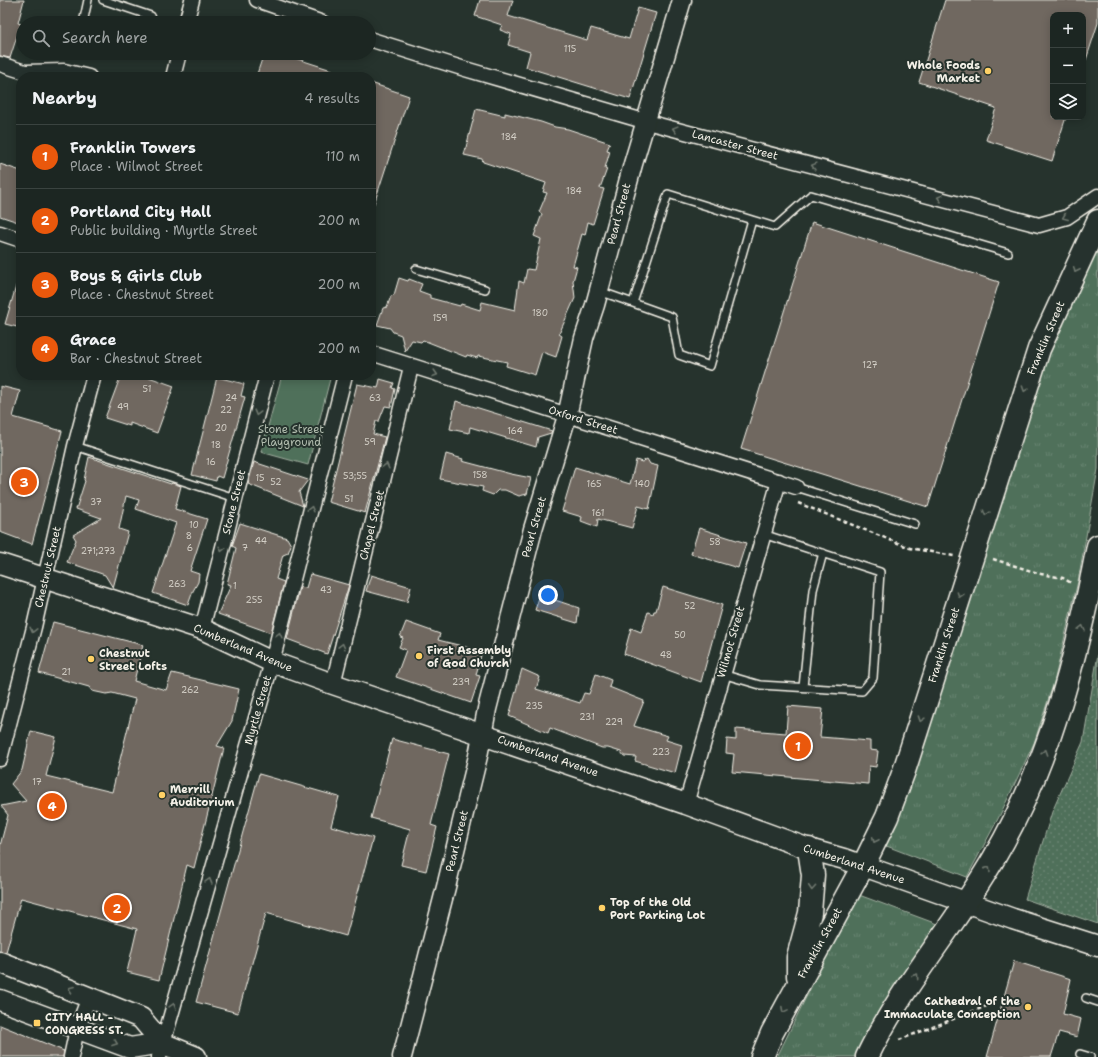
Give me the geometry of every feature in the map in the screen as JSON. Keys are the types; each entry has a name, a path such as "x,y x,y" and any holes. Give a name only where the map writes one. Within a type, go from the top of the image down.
{"main road":[{"name":"Franklin Street","path":"762,1057 772,1033 797,985 863,866 887,817 904,771 1039,349 1098,221"},
{"path":"867,1057 893,1009 967,902 994,857 1022,805 1039,769 1081,633 1098,546"},
{"name":"Cumberland Avenue","path":"0,564 202,629 272,662 333,684 686,804 809,849 1098,946"},
{"path":"797,985 798,957 810,913 813,875 809,849"},
{"path":"0,962 140,1018 161,1050"},
{"path":"0,1000 130,1048 161,1050 196,1057"}],"street":[{"path":"188,16 192,0"},
{"path":"257,0 302,16"},
{"name":"Pearl Street","path":"402,1057 446,887 533,529 567,416 584,338 599,291 633,164 647,122 682,0"},
{"name":"Lancaster Street","path":"376,41 465,69 647,122 1039,225 1067,217 1098,196"},
{"path":"174,72 177,60"},
{"path":"0,64 25,72 64,70 71,72"},
{"path":"0,233 16,238"},
{"name":"Oxford Street","path":"376,355 796,487"},
{"name":"Chapel Street","path":"333,684 411,366"},
{"name":"Chestnut Street","path":"0,759 46,578 75,446 93,380"},
{"name":"Stone Street","path":"202,629 266,380"},
{"name":"Myrtle Street","path":"161,1050 272,662 344,380"},
{"name":"Wilmot Street","path":"686,804 722,674 779,481"},
{"path":"71,1057 77,1029 89,997"}],"lane":[{"path":"84,16 88,0"},
{"path":"103,0 151,16"},
{"path":"633,303 668,194 775,227 811,195 1008,253"},
{"path":"599,291 672,316 678,355 710,366 752,220"},
{"path":"416,269 485,290"},
{"path":"75,446 235,498"},
{"path":"796,487 915,524"},
{"path":"722,674 760,685 862,691 873,678 880,572 763,534"},
{"path":"803,687 813,590 823,553"},
{"path":"1086,998 1098,1002"},
{"path":"1080,1054 1090,1057"}],"path":[{"path":"794,501 910,548 972,558 995,559 1041,574 1063,578 1089,595"},
{"path":"896,1041 992,1004"}],"green space":[{"path":"1098,247 1098,469 1078,581 1054,682 1034,743 1000,815 967,877 884,845 1048,348"},
{"name":"Stone Street Playground","path":"281,380 330,380 308,465 261,452"},
{"path":"1098,654 1098,924 1025,899 1052,812 1083,742"},
{"path":"859,895 937,924 874,1025 860,1057 777,1057 830,948"}],"building":[{"path":"0,0 24,0 20,16 16,16 16,39 10,58 0,56"},
{"path":"480,0 513,0 508,16 587,40 591,28 629,39 638,8 656,13 630,99 526,67 530,52 508,45 511,34 500,30 502,25 475,16"},
{"name":"Whole Foods Market","path":"945,0 1098,0 1098,23 1086,60 1086,12 1050,12 1050,120 1065,120 1052,161 986,140 996,108 919,82"},
{"path":"262,60 301,60 338,72 258,72"},
{"path":"376,85 409,96 376,198"},
{"path":"476,109 505,116 505,113 541,122 610,143 607,150 610,151 605,168 607,169 600,188 604,189 593,224 588,222 585,235 582,234 573,266 577,267 573,281 575,298 559,334 562,336 556,357 542,352 535,375 506,366 507,362 478,356 477,358 467,355 466,357 423,340 421,342 412,340 405,351 401,335 393,332 390,328 377,325 383,308 387,307 391,296 394,295 399,278 408,281 409,279 422,284 419,291 430,295 430,298 460,306 461,304 480,310 482,302 515,310 519,281 524,283 527,269 534,270 541,239 534,236 542,214 539,212 547,193 543,192 546,183 483,162 482,159 464,155"},
{"path":"0,164 16,169 16,221 0,216"},
{"path":"812,222 999,282 928,507 741,449"},
{"path":"16,286 16,327 5,324"},
{"path":"380,379 394,383 392,388 395,389 391,407 385,406 379,421 376,421 373,434 385,437 365,513 328,502 357,384 378,388"},
{"path":"119,380 157,380 174,386 157,433 130,423 130,426 105,418"},
{"path":"216,380 229,380 244,384 241,396 245,397 222,478 217,476 216,481 192,475"},
{"path":"0,386 20,391 13,417 62,431 32,544 0,532"},
{"path":"456,401 552,431 551,433 538,437 536,447 470,427 469,433 450,429"},
{"path":"446,454 463,459 462,461 531,478 527,494 519,496 505,490 498,490 493,495 482,491 483,487 440,479"},
{"path":"89,457 181,486 175,509 207,519 190,571 199,574 198,582 188,605 153,593 176,523 136,509 139,500 126,496 119,529 128,532 113,588 105,575 67,562 76,540 73,535 101,518 76,509 85,481"},
{"path":"647,459 650,464 658,466 649,509 638,506 632,528 598,519 597,527 581,521 582,517 562,511 575,467 630,484 636,460 642,462"},
{"path":"254,462 308,480 299,492 303,506 248,484"},
{"path":"240,523 287,538 291,545 288,553 283,555 276,579 284,582 271,633 218,614 231,585 227,584 236,548 232,546"},
{"path":"699,528 746,543 738,568 691,554"},
{"path":"310,574 349,585 327,654 287,639 300,587 306,588"},
{"path":"371,575 411,587 407,602 366,591"},
{"path":"663,587 722,605 701,682 624,654 631,628 641,632 648,612 653,614 654,611 656,611"},
{"path":"540,595 579,608 577,623 535,610"},
{"path":"53,622 143,645 134,681 166,690 172,673 239,689 232,721 217,746 224,748 194,868 187,865 159,980 127,972 137,929 21,898 6,952 0,951 0,846 8,815 1,806 26,801 11,784 22,770 31,731 56,737 46,776 112,792 135,699 112,693 106,694 92,691 89,687 39,673"},
{"path":"406,622 440,634 438,640 482,651 476,675 480,676 471,703 396,677 406,650 399,647 403,638 400,637"},
{"path":"522,669 540,677 536,689 580,703 584,693 589,694 596,674 611,680 609,687 644,701 634,726 668,736 666,740 682,745 675,773 635,761 636,757 624,756 621,752 608,748 602,748 550,728 548,733 509,716"},
{"path":"788,706 823,709 820,737 870,741 870,750 878,751 876,767 869,766 868,784 732,772 734,754 726,753 727,739 736,740 736,729 786,733"},
{"path":"392,739 449,754 431,825 437,827 426,871 401,865 410,829 371,818"},
{"path":"259,774 339,797 331,826 373,838 346,936 266,913 238,1013 196,1002"},
{"name":"Cathedral of the Immaculate Conception","path":"1014,961 1071,979 1063,1014 1081,1019 1077,1037 1059,1032 1051,1057 987,1057"},
{"path":"0,1025 64,1051 63,1057 0,1057"}],"place":[{"name":"Whole Foods Market","path":"988,71"},
{"name":"Boys & Girls Club","path":"24,482"},
{"name":"First Assembly of God Church","path":"419,656"},
{"name":"Chestnut Street Lofts","path":"91,659"},
{"name":"Franklin Towers","path":"798,746"},
{"name":"Merrill Auditorium","path":"162,795"},
{"name":"Grace","path":"52,806"},
{"name":"Portland City Hall","path":"117,908"},
{"name":"Top of the Old Port Parking Lot","path":"602,908"},
{"name":"Cathedral of the Immaculate Conception","path":"1028,1007"},
{"name":"CITY HALL - CONGRESS ST.","path":"37,1023"}]}
